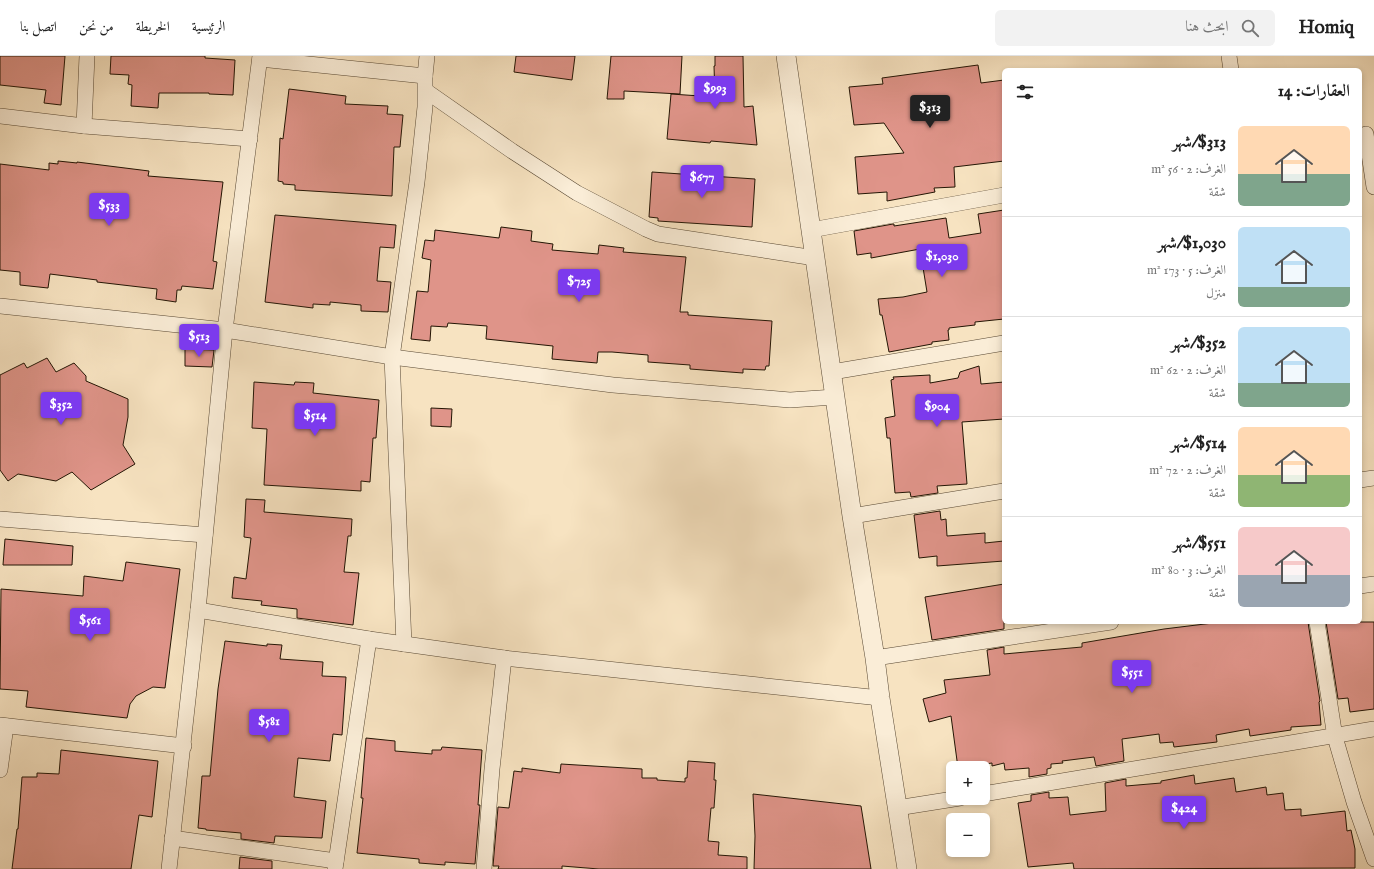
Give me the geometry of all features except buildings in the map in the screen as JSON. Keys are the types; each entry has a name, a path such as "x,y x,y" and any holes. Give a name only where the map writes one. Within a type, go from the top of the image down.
{"street":[{"path":"84,126 87,56"},
{"path":"404,644 392,356 417,182 426,91 425,76 427,56"},
{"path":"786,56 852,516 907,869"},
{"path":"1229,56 1231,68"},
{"path":"169,869 184,746 225,330 260,58 425,76"},
{"path":"426,91 512,151 577,193 646,229 658,234 815,258"},
{"path":"0,116 84,126 250,139"},
{"path":"1367,134 1374,187"},
{"path":"811,230 1002,195"},
{"path":"0,306 225,330 392,356 613,385 790,400 835,397"},
{"path":"832,372 1002,343"},
{"path":"1362,480 1374,478"},
{"path":"852,516 1002,491"},
{"path":"0,519 205,535"},
{"path":"1362,586 1374,584"},
{"path":"198,610 369,639 504,658 880,698"},
{"path":"875,658 1098,624"},
{"path":"1317,624 1335,736 1354,802 1374,859"},
{"path":"172,838 336,865 369,639"},
{"path":"484,869 492,769 504,658"},
{"path":"0,770 3,725 184,746"},
{"path":"990,793 1374,729"},
{"path":"897,808 946,800"}]}
